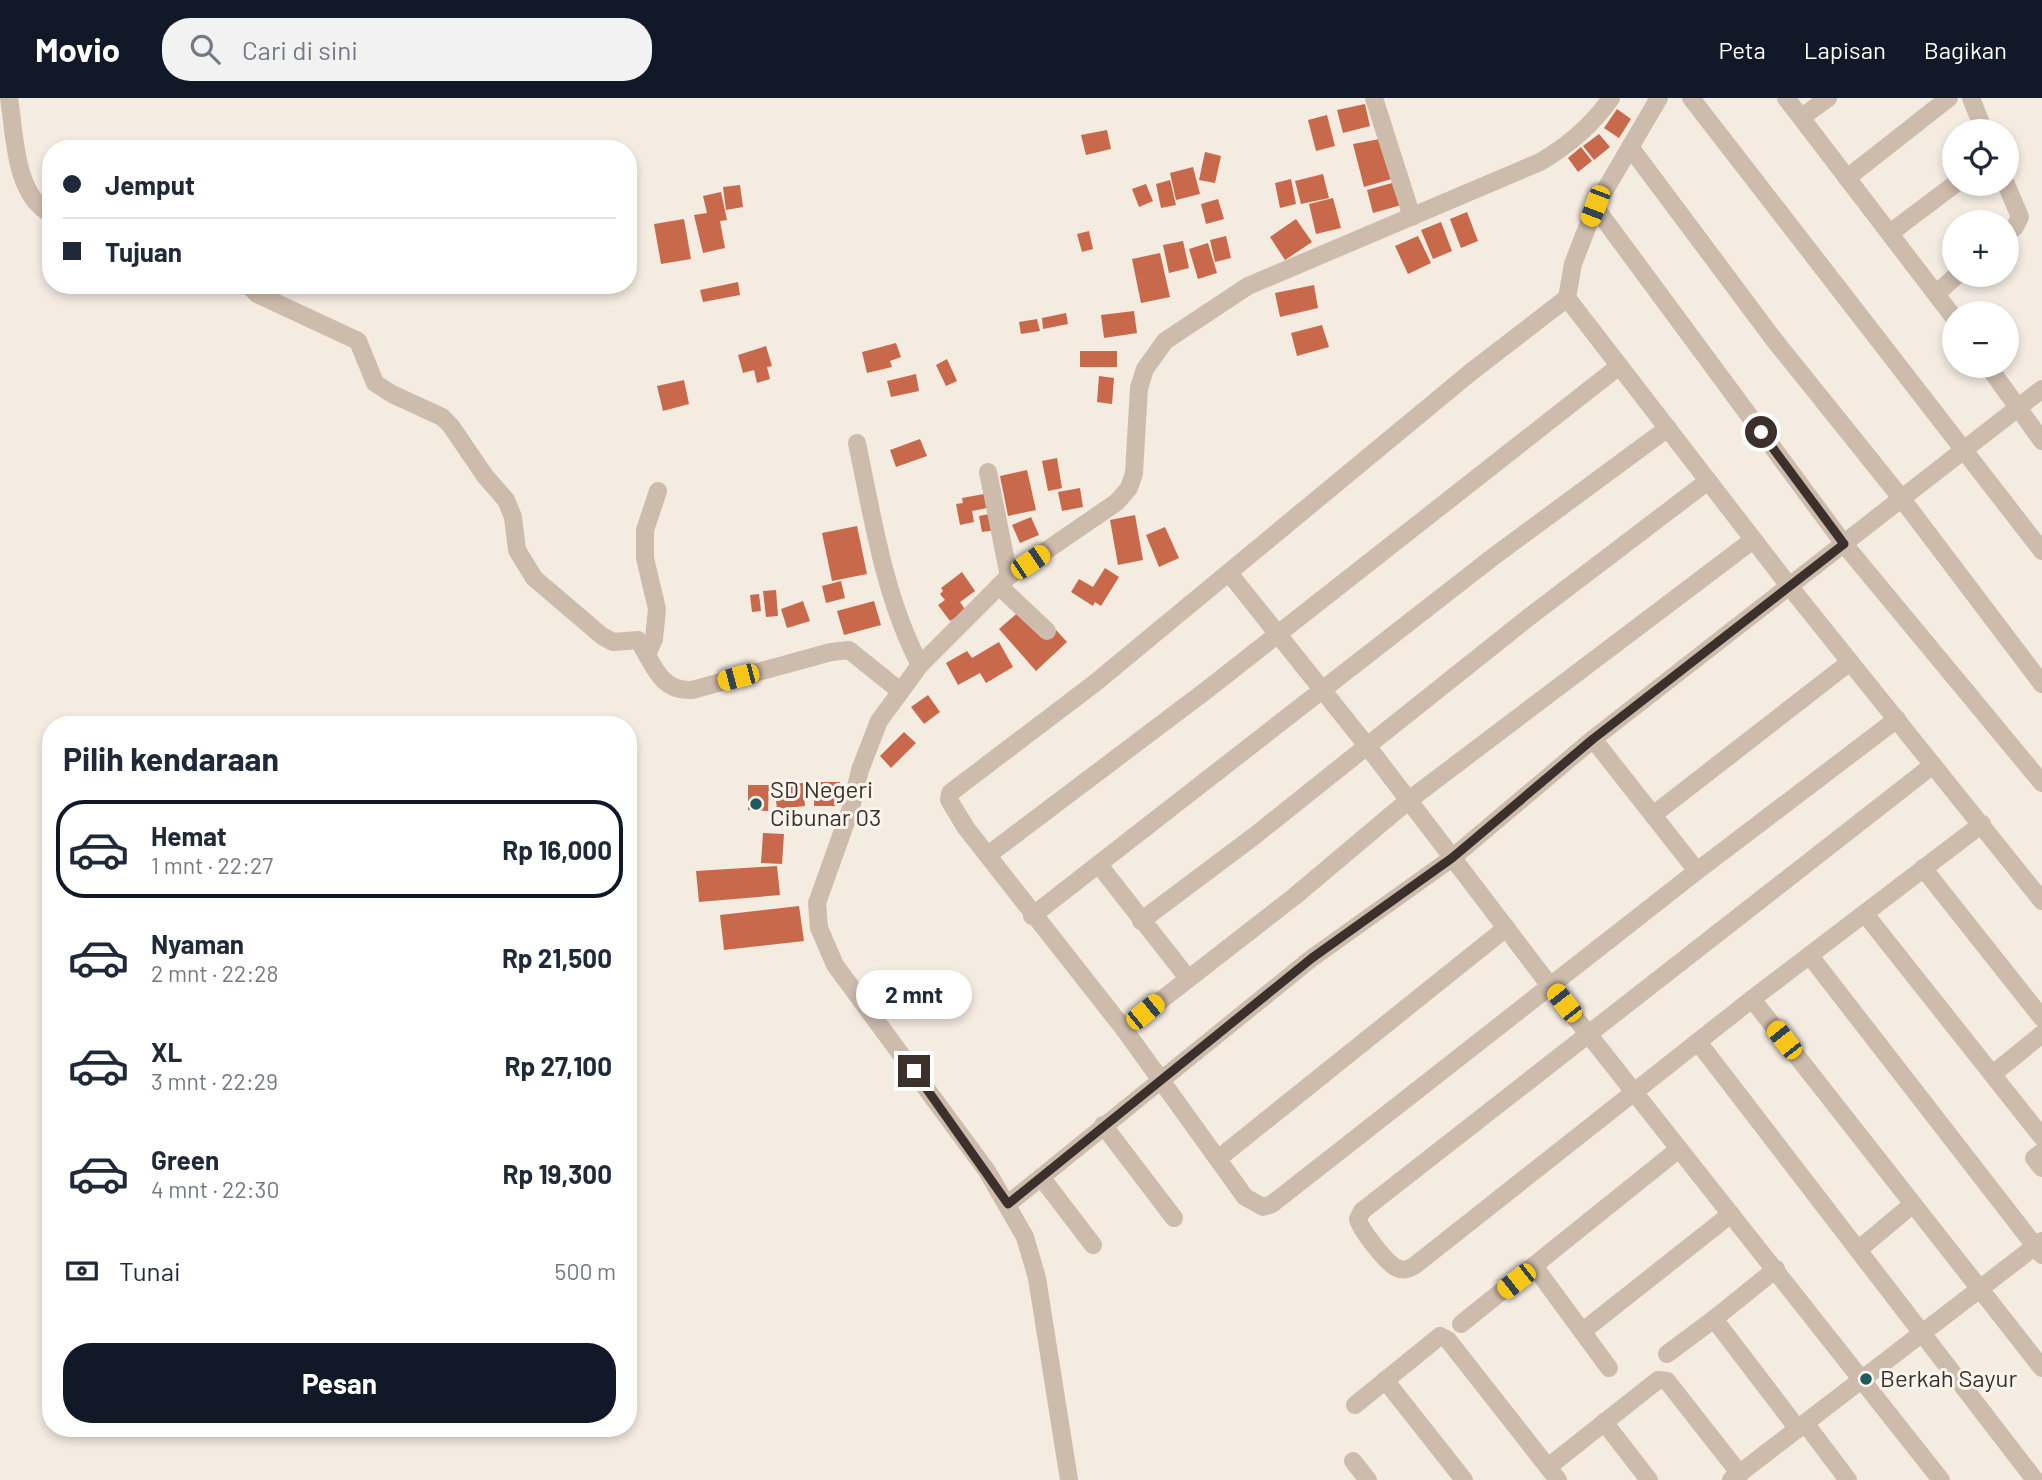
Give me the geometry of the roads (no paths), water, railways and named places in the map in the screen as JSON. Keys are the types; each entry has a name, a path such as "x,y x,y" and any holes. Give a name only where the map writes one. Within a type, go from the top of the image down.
{"street":[{"path":"9,98 23,178 37,205 42,208"},
{"path":"1374,98 1412,217"},
{"path":"1069,1480 1037,1278 1025,1237 1008,1204 867,1005 835,965 819,928 817,917 820,891 838,847 860,770 879,722 920,665 1004,581 1096,518 1117,502 1129,488 1134,473 1139,388 1150,361 1165,341 1248,286 1412,217 1562,149 1585,131 1611,98"},
{"path":"1659,98 1595,206 1573,264 1567,298 1471,372 1095,683 950,793 949,800 954,811 1032,916 1124,1029 1245,1197 1263,1207 1272,1204 1697,871 1897,719"},
{"path":"1691,98 2042,551"},
{"path":"1786,98 1943,301"},
{"path":"1802,117 1828,98"},
{"path":"1847,178 1949,98"},
{"path":"1971,98 1979,119"},
{"path":"1630,147 1775,341 1902,499 2042,684"},
{"path":"1889,233 1942,194"},
{"path":"1595,206 1844,544 2042,783"},
{"path":"1937,293 1944,287"},
{"path":"257,294 358,341 375,383 392,394 442,417 452,425 485,476 506,500 513,517 517,550 534,578 602,636 613,642 637,640 659,677 681,691 831,652 849,650 900,691"},
{"path":"1567,298 1790,587 2042,901"},
{"path":"988,855 1277,635 1618,367"},
{"path":"1997,378 2042,441"},
{"path":"1008,1204 1312,958 1452,858 1593,739 1902,499 2018,405 2042,389"},
{"path":"1032,916 1493,557 1668,428"},
{"path":"857,443 887,583 903,630 920,665"},
{"path":"988,472 1004,581 1047,631"},
{"path":"1141,921 1368,747 1529,617 1709,481"},
{"path":"647,655 654,639 657,610 645,558 645,530 658,491"},
{"path":"1124,1029 1187,977 1295,896 1409,800 1753,540"},
{"path":"1229,573 1368,747 1551,987 1863,1378 1941,1480"},
{"path":"1653,815 1850,662"},
{"path":"1593,739 1697,871"},
{"path":"1933,765 1362,1211 1358,1219 1360,1227 1392,1266 1402,1270 1414,1266 1752,999 1982,824"},
{"path":"1099,865 1187,977"},
{"path":"1923,868 2042,1018"},
{"path":"1866,914 2042,1137"},
{"path":"1219,1158 1507,928"},
{"path":"1355,1405 1440,1336 1448,1340 1553,1474 1604,1422 1658,1380 1667,1381 1736,1477 1980,1288 2040,1247 1810,956"},
{"path":"1752,999 2042,1368"},
{"path":"1993,1074 2042,1034"},
{"path":"1698,1042 2035,1480"},
{"path":"1103,1125 1174,1218"},
{"path":"1461,1324 1679,1149"},
{"path":"2042,1152 2034,1158 2042,1168"},
{"path":"1041,1177 1093,1245"},
{"path":"1858,1250 1913,1204"},
{"path":"1583,1331 1731,1214"},
{"path":"1534,1266 1609,1368"},
{"path":"1667,1354 1776,1269"},
{"path":"1714,1319 1848,1480"},
{"path":"1385,1380 1464,1480"},
{"path":"1604,1422 1649,1480"},
{"path":"1353,1461 1368,1480"}],"place":[{"name":"SD Negeri Cibunar 03","path":"756,804"},
{"name":"Berkah Sayur","path":"1866,1379"}]}
